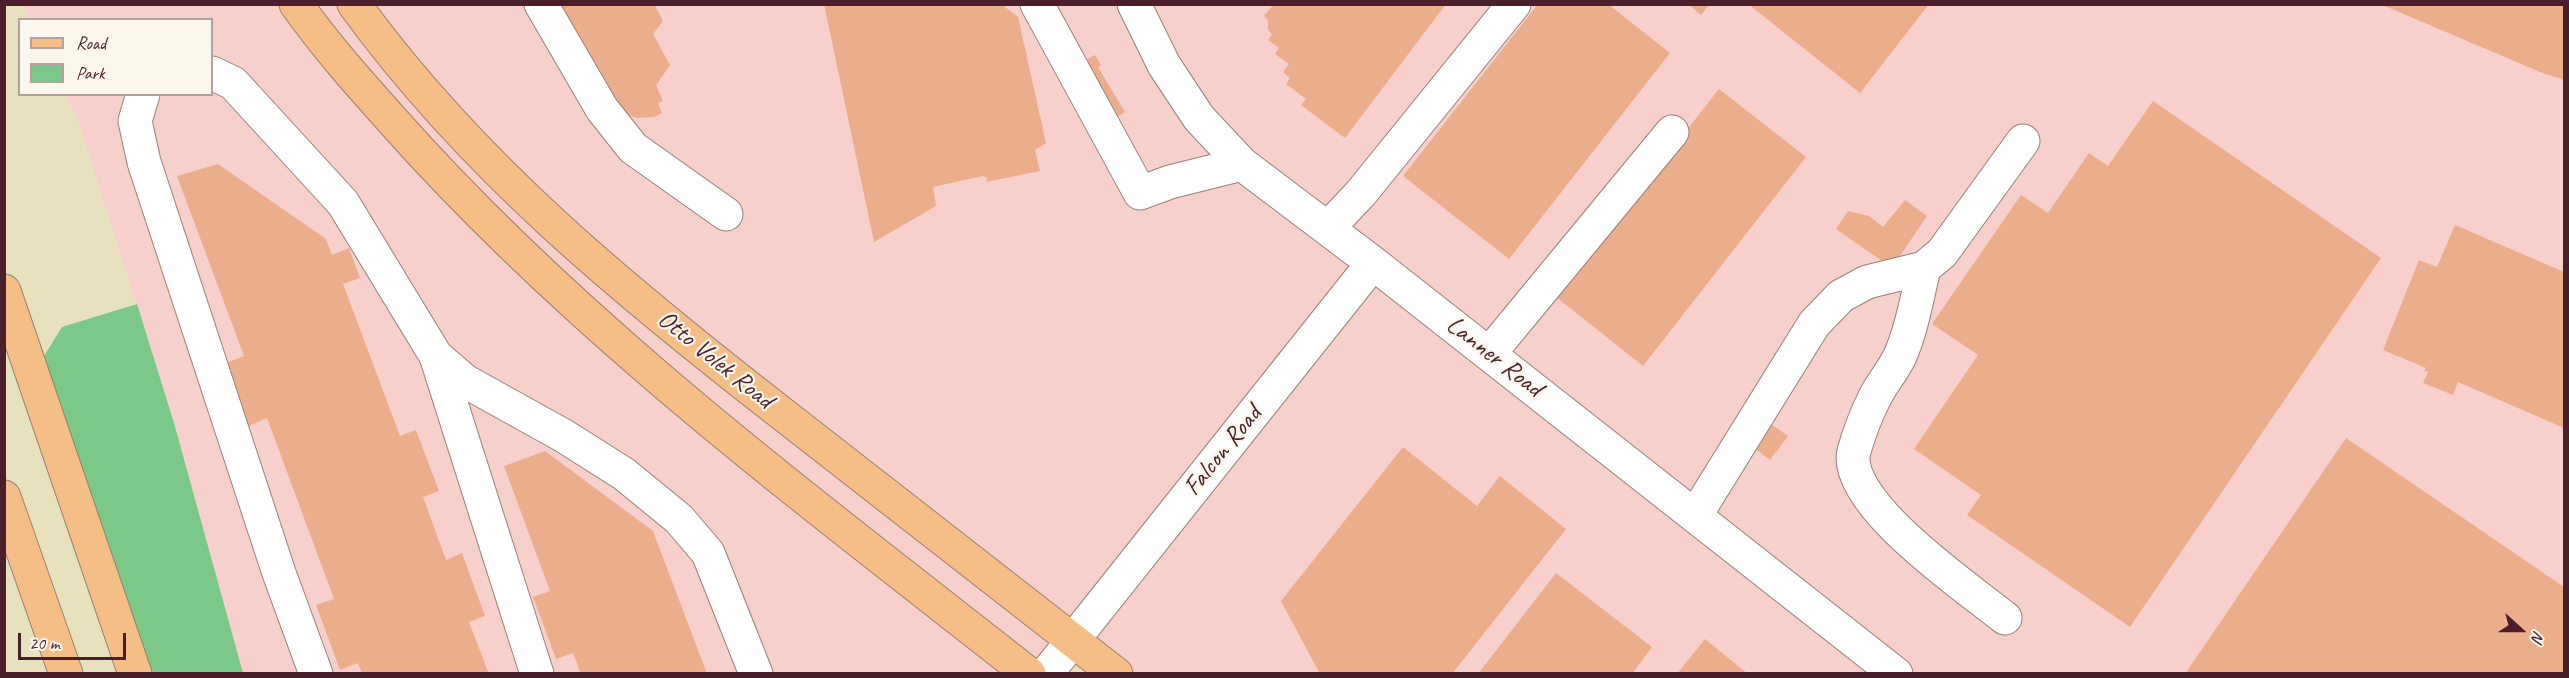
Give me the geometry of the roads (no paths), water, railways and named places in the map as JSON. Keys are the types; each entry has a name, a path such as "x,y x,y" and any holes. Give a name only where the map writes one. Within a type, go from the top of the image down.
{"main road":[{"name":"Otto Volek Road","path":"296,4 323,42 438,171 516,250 749,454 1029,674"},
{"name":"Otto Volek Road","path":"354,4 482,156 557,230 688,341 1116,674"},
{"path":"4,291 135,674"},
{"path":"4,497 66,674"}],"street":[{"path":"541,4 602,109 633,148 726,214"},
{"path":"1037,4 1140,193 1170,182 1242,164"},
{"name":"Lanner Road","path":"1134,4 1164,65 1193,109 1242,164 1373,263 1896,674"},
{"path":"1328,228 1361,193 1514,4"},
{"path":"213,74 233,82 343,203 436,356 537,674"},
{"path":"142,96 135,121 144,162 276,562 316,674"},
{"path":"1489,354 1672,132"},
{"path":"1695,516 1814,324 1841,296 1867,282 1924,268 1942,253 2023,141"},
{"name":"Falcon Road","path":"1046,674 1373,263"},
{"path":"1924,268 1909,333 1899,359 1874,399 1853,453 1857,478 1881,513 1903,537 2005,618"},
{"path":"436,356 465,381 564,436 624,474 680,519 708,553 756,674"}]}
